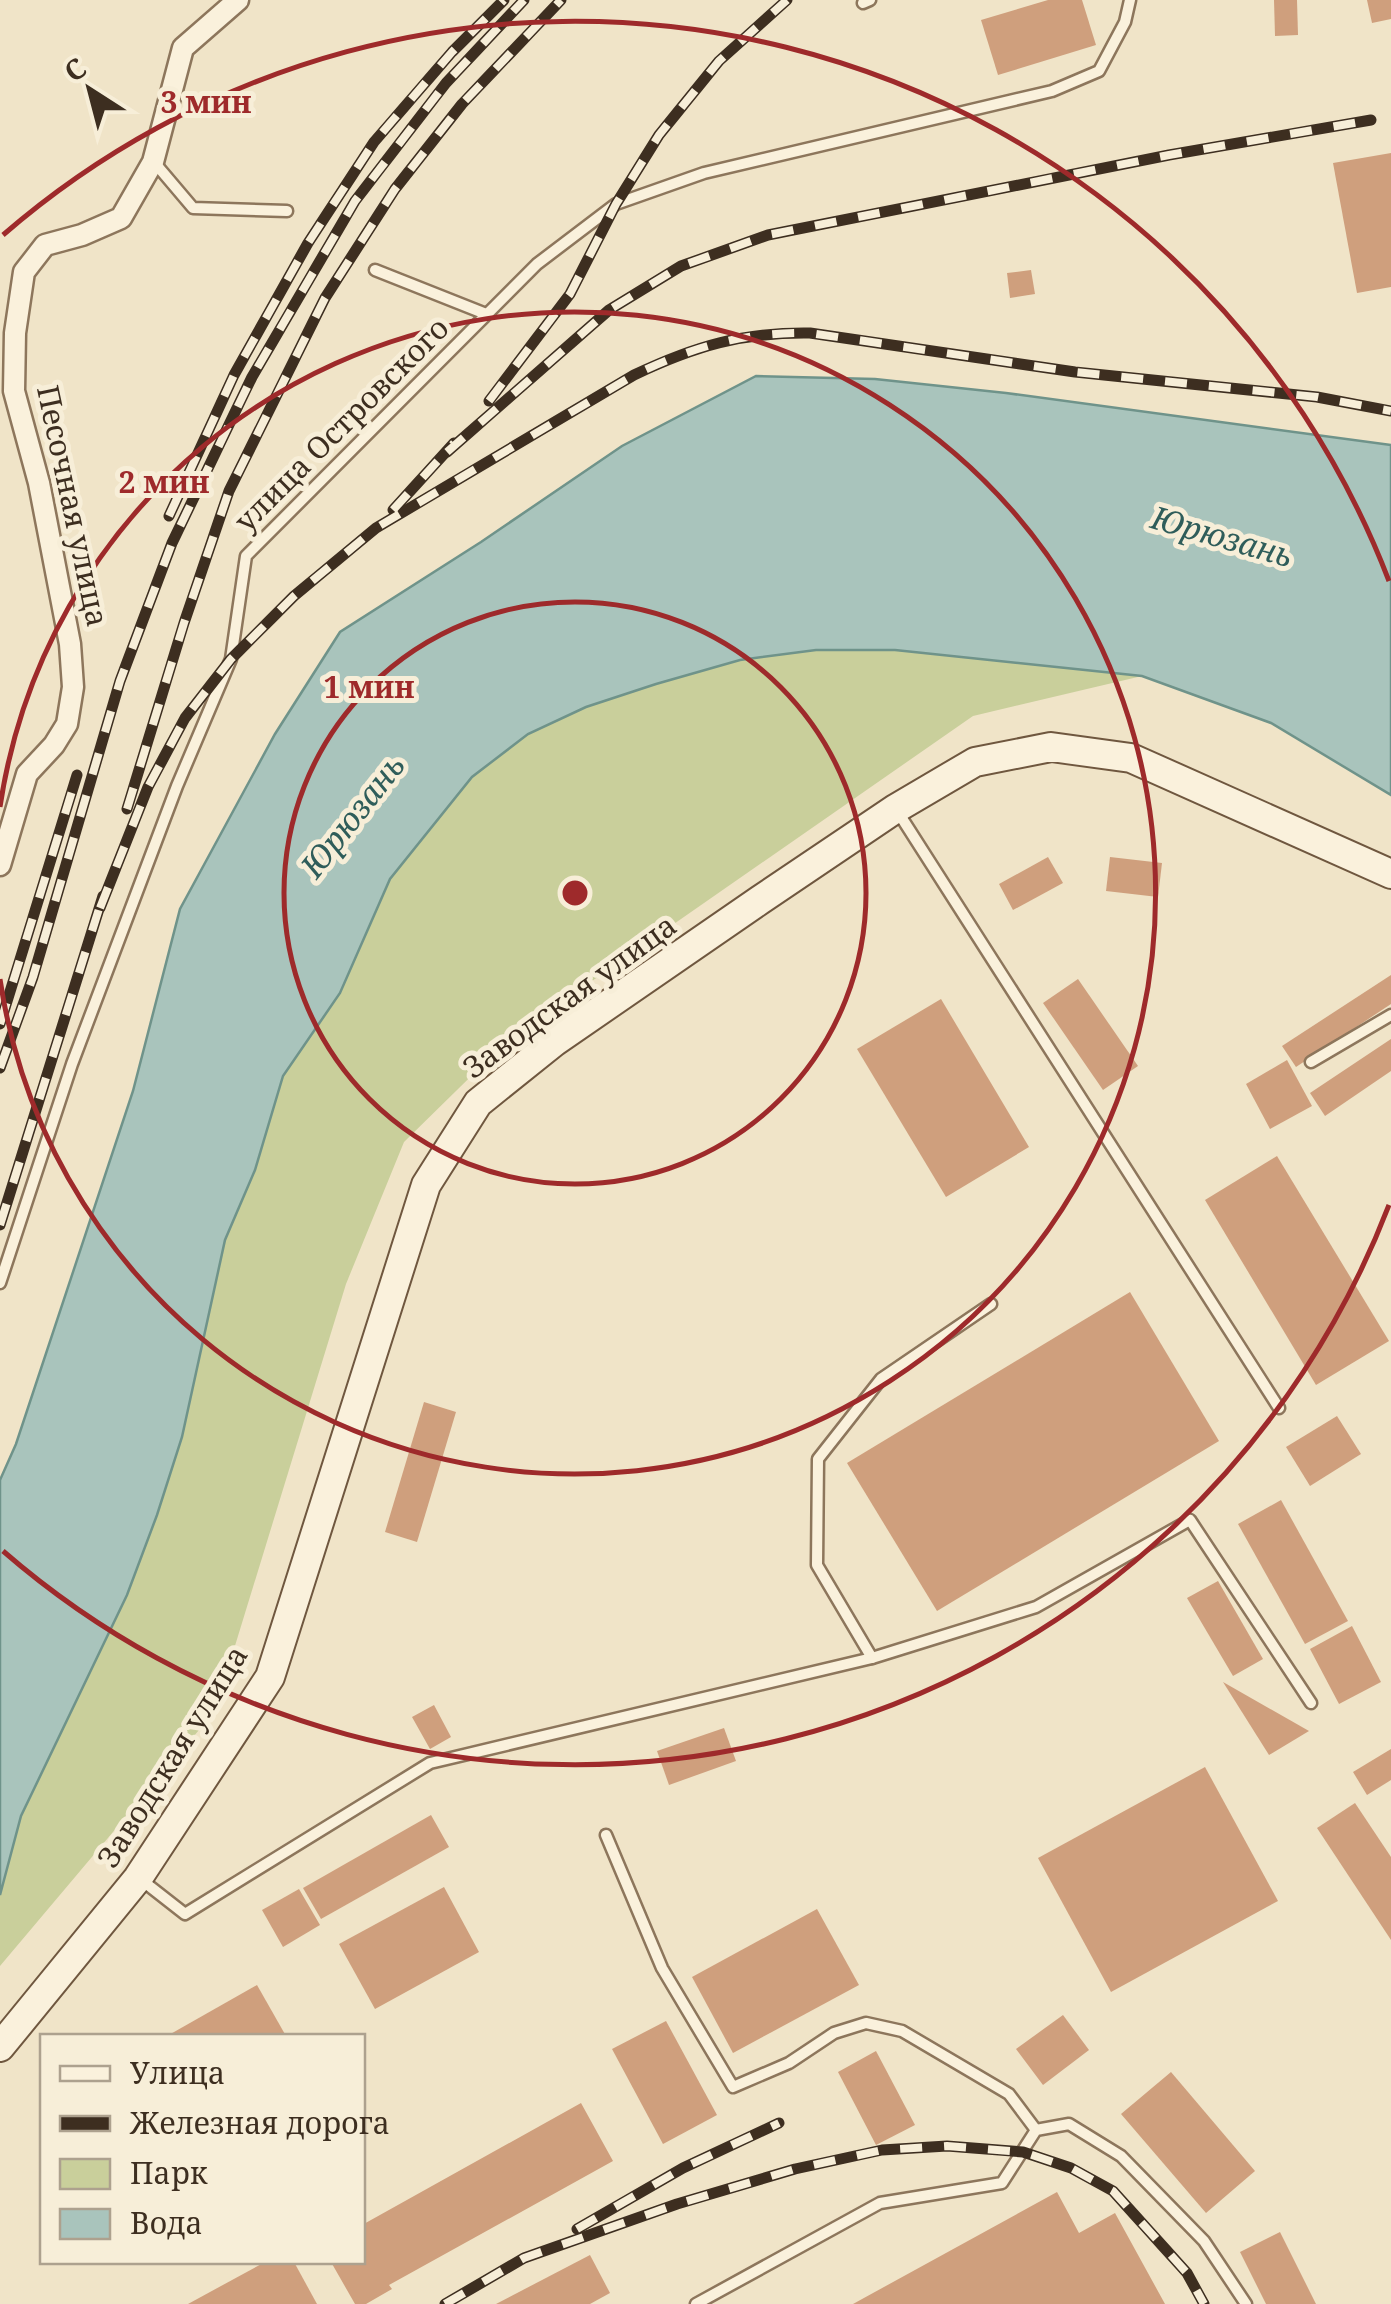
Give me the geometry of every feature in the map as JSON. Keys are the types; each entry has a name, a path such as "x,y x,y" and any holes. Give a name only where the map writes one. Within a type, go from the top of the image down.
{"street":[{"name":"Песочная улица","path":"0,865 27,774 67,724 73,688 70,644 39,483 14,391 15,333 24,272 44,245 82,235 121,218 153,162 183,48 238,0"},
{"name":"Заводская улица","path":"0,2047 138,1878 270,1677 426,1185 478,1103 554,1042 895,808 975,762 1051,747 1130,758 1391,874"}],"lane":[{"name":"улица Островского","path":"0,1283 72,1064 177,786 231,659 246,556 537,264 616,204 704,173 1052,91 1099,71 1126,22 1130,0"},
{"path":"153,162 192,208 287,211"},
{"path":"375,270 486,314"},
{"path":"895,808 1278,1408"},
{"path":"1312,1062 1391,1015"},
{"path":"872,1658 818,1566 818,1460 881,1379 992,1304"},
{"path":"138,1878 185,1914 430,1763 872,1658 1036,1607 1190,1520 1311,1703"},
{"path":"606,1835 662,1968 733,2087 788,2063 834,2034 866,2023 902,2030 1008,2094 1036,2130"},
{"path":"696,2304 880,2203 1002,2183 1036,2130 1069,2124 1121,2156 1204,2241 1246,2304"}],"green space":[{"path":"816,650 906,651 1142,676 973,716 510,1038 404,1142 346,1284 215,1711 0,1966 0,1895 21,1816 127,1595 157,1515 182,1437 225,1240 255,1170 283,1076 340,993 390,879 472,777 528,734 586,707 656,684 740,660"}],"water":[{"name":"Юрюзань","path":"756,376 875,379 1006,393 1391,445 1391,795 1271,723 1142,676 895,650 816,650 740,660 656,684 586,707 528,734 472,777 390,879 340,993 283,1076 255,1170 225,1240 182,1437 157,1515 127,1595 21,1816 0,1895 0,1480 16,1444 133,1091 180,909 275,734 340,632 622,446"}],"building":[{"path":"1048,0 1082,0 1096,45 998,75 981,20"},
{"path":"1274,0 1297,0 1298,35 1275,36"},
{"path":"1367,0 1391,0 1391,19 1372,23"},
{"path":"1391,153 1391,287 1357,293 1333,163"},
{"path":"1031,270 1035,294 1010,298 1007,273"},
{"path":"1048,857 1063,883 1013,910 999,884"},
{"path":"1110,857 1162,863 1158,897 1106,891"},
{"path":"1391,975 1391,1004 1296,1067 1282,1046"},
{"path":"1078,979 1138,1066 1103,1090 1043,1003"},
{"path":"941,999 1029,1147 946,1197 857,1049"},
{"path":"1391,1039 1391,1071 1325,1116 1310,1093"},
{"path":"1287,1060 1312,1106 1270,1129 1246,1084"},
{"path":"1277,1156 1389,1341 1316,1385 1205,1200"},
{"path":"1130,1292 1219,1441 937,1611 847,1463"},
{"path":"424,1402 456,1412 417,1542 385,1532"},
{"path":"1337,1416 1361,1454 1310,1486 1286,1447"},
{"path":"1281,1500 1348,1621 1305,1644 1238,1524"},
{"path":"1218,1581 1263,1659 1233,1676 1187,1598"},
{"path":"1352,1626 1381,1682 1339,1704 1310,1649"},
{"path":"1223,1682 1309,1731 1269,1755"},
{"path":"434,1705 451,1737 430,1749 412,1717"},
{"path":"724,1728 736,1761 669,1785 657,1751"},
{"path":"1391,1749 1391,1780 1367,1795 1353,1772"},
{"path":"1205,1767 1278,1901 1111,1992 1038,1858"},
{"path":"1355,1803 1391,1857 1391,1940 1317,1828"},
{"path":"431,1815 449,1847 321,1919 303,1888"},
{"path":"444,1887 479,1952 375,2009 339,1944"},
{"path":"299,1889 320,1925 283,1947 262,1910"},
{"path":"817,1909 859,1985 733,2053 692,1977"},
{"path":"257,1985 285,2034 171,2034"},
{"path":"1063,2015 1089,2050 1043,2085 1016,2049"},
{"path":"666,2021 717,2115 663,2144 612,2049"},
{"path":"876,2051 915,2125 876,2145 838,2072"},
{"path":"1171,2072 1255,2171 1206,2213 1121,2114"},
{"path":"581,2103 613,2161 389,2285 392,2289 366,2304 355,2304 332,2264 365,2264 365,2223"},
{"path":"1057,2192 1079,2233 1115,2213 1165,2304 853,2304"},
{"path":"1280,2232 1316,2304 1266,2304 1240,2252"},
{"path":"590,2255 610,2293 590,2304 496,2304"},
{"path":"261,2264 295,2264 317,2304 188,2304"}],"railway":[{"path":"169,516 234,375 308,243 374,142 452,52 504,0"},
{"path":"0,1068 33,977 120,681 172,543 252,377 355,201 446,83 524,0"},
{"path":"127,809 229,491 325,298 395,189 462,104 561,0"},
{"path":"489,401 570,294 616,204 659,135 719,61 787,0"},
{"path":"447,452 609,310 681,266 768,235 1169,155 1371,120"},
{"path":"100,908 148,787 185,718 231,659 294,596 376,528 634,375 678,356 741,338 810,333 1075,372 1317,397 1391,411"},
{"path":"393,510 454,443"},
{"path":"0,1024 77,775"},
{"path":"0,1225 103,896"},
{"path":"577,2229 683,2168 779,2123"},
{"path":"445,2304 524,2258 677,2204 795,2169 882,2150 947,2146 1023,2152 1071,2168 1113,2191 1187,2273 1204,2304"}]}
